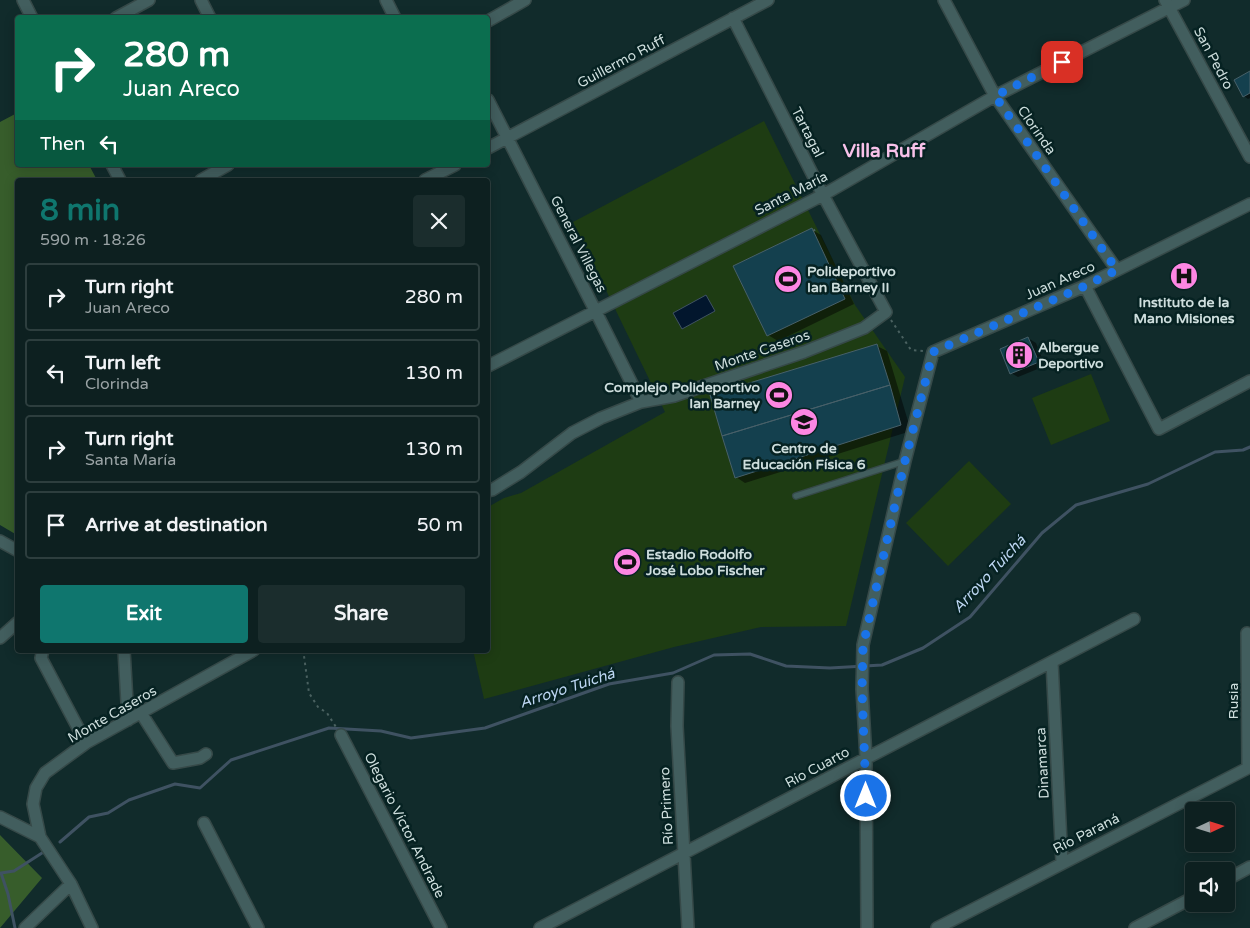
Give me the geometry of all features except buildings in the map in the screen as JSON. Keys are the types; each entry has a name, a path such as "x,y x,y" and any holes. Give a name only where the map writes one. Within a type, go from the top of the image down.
{"street":[{"path":"23,0 30,15"},
{"path":"121,15 148,0"},
{"path":"201,0 208,15"},
{"path":"386,0 394,15"},
{"path":"490,20 525,0"},
{"name":"Guillermo Ruff","path":"490,147 768,0"},
{"name":"Clorinda","path":"944,0 995,96 1117,270"},
{"name":"Santa María","path":"490,365 823,195 995,96 1167,4 1184,0"},
{"name":"San Pedro","path":"1167,4 1250,157"},
{"name":"Tartagal","path":"733,18 823,195 886,312"},
{"name":"General Villegas","path":"490,104 640,402"},
{"path":"205,178 224,167"},
{"path":"429,178 450,167"},
{"name":"Juan Areco","path":"905,461 933,352 1085,286 1250,204"},
{"path":"1085,286 1158,429 1250,381"},
{"name":"Monte Caseros","path":"490,490 521,472 572,433 601,418 640,402 674,396 804,352 864,328 886,312"},
{"path":"868,928 866,758 862,689 863,646 905,461"},
{"path":"0,541 15,549"},
{"name":"Río Cuarto","path":"540,928 1134,619"},
{"path":"0,638 15,625"},
{"name":"Rusia","path":"1247,633 1249,767"},
{"path":"42,653 41,658 86,743"},
{"path":"124,653 128,720"},
{"name":"Monte Caseros","path":"40,837 33,804 36,788 45,774 86,743 249,653"},
{"name":"Dinamarca","path":"1052,662 1062,863"},
{"name":"Río Primero","path":"678,682 677,726 688,928"},
{"path":"141,713 174,763 200,758 206,754"},
{"name":"Olegario Víctor Andrade","path":"341,736 441,928"},
{"name":"Río Paraná","path":"937,928 1249,767"},
{"path":"0,818 40,837 71,884 92,928"},
{"path":"204,823 258,928"},
{"path":"1235,875 1250,867"},
{"path":"25,928 71,884"},
{"path":"1135,928 1185,902"}],"lane":[{"path":"796,496 905,461"}],"path":[{"path":"813,231 818,228"},
{"path":"886,312 911,350"},
{"path":"303,653 309,693 318,707 327,713 332,720"}],"green space":[{"path":"15,114 15,167 90,167 96,178 15,178 15,534 0,525 0,122"},
{"name":"Complejo Polideportivo Ian Barney","path":"764,121 855,305 905,377 846,626 761,627 674,647 484,699 474,653 490,653 490,506 504,498 521,493 665,412 573,222"},
{"path":"1091,374 1110,421 1051,445 1032,398"},
{"path":"969,461 1011,504 948,566 906,523"},
{"path":"0,835 42,878 0,928"}],"water":[{"path":"706,295 715,311 682,329 673,313"}],"waterway":[{"name":"Arroyo Tuichá","path":"60,842 89,817 108,813 129,800 175,784 200,788 231,760 329,728 381,731 411,738 485,728 609,684 673,673 714,655 750,654 786,666 830,668 882,665 923,648 970,617 1042,533 1076,505 1148,484 1215,452 1243,450 1250,447"},
{"name":"Arroyo Tuichá","path":"1,873 14,871 42,853"},
{"path":"1,873 8,894 15,928"}],"place":[{"name":"Instituto de la Mano Misiones","path":"1184,276"},
{"name":"Polideportivo Ian Barney II","path":"788,279"},
{"name":"Albergue Deportivo","path":"1019,355"},
{"name":"Complejo Polideportivo Ian Barney","path":"779,395"},
{"name":"Centro de Educación Física 6","path":"804,422"},
{"name":"Estadio Rodolfo José Lobo Fischer","path":"627,562"}],"district":[{"name":"Villa Ruff","path":"884,150"}],"route":[{"path":"866,796 862,689 863,646 905,461 933,352 1085,286 1117,270 995,96 1062,62"}]}
